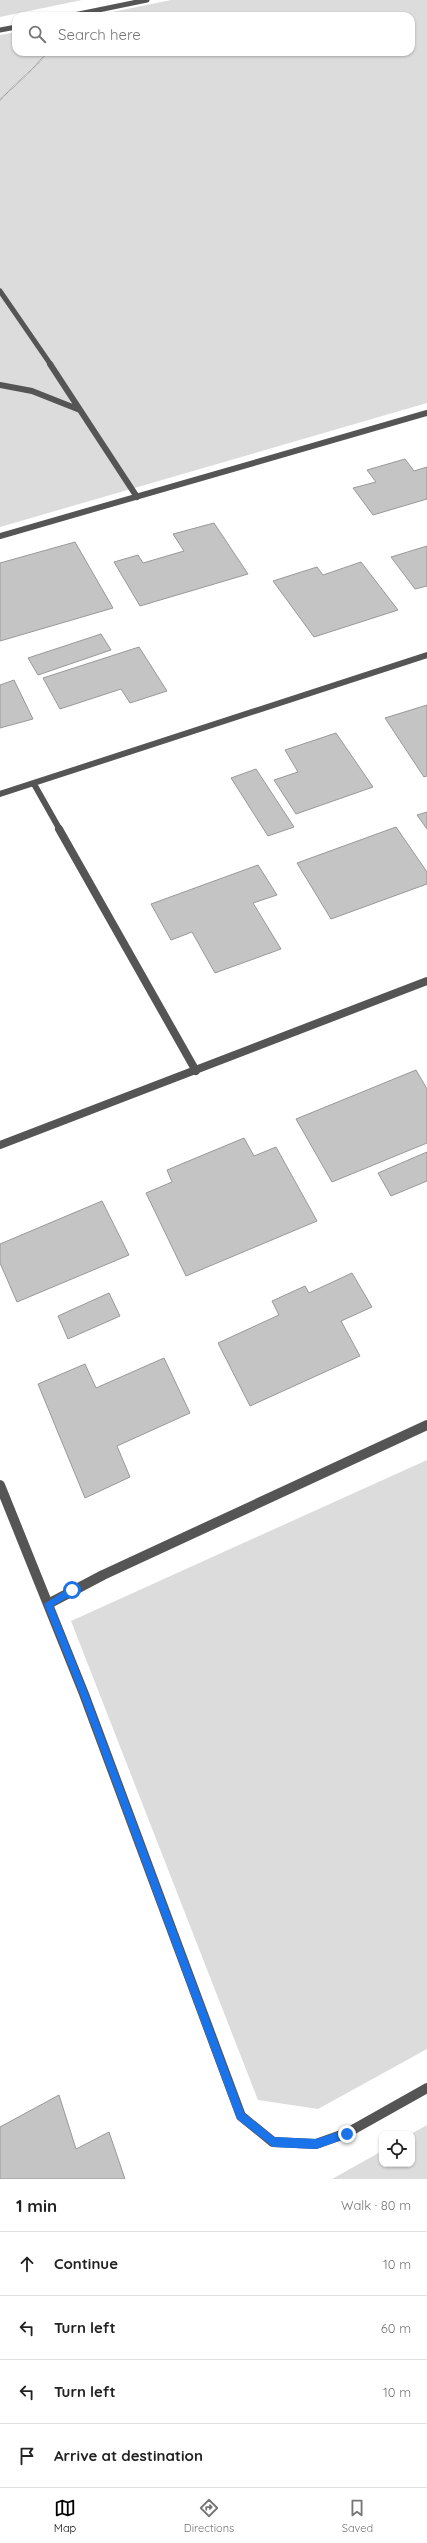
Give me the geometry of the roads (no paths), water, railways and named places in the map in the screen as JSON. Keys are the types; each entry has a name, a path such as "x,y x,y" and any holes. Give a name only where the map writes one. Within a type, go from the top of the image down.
{"street":[{"path":"88,12 147,0"},
{"path":"0,30 12,28"},
{"path":"0,291 11,304 137,497"},
{"path":"0,385 32,391 80,410"},
{"path":"0,536 427,413"},
{"path":"0,794 427,655"},
{"path":"34,784 196,1071"},
{"path":"0,1145 427,981"},
{"path":"48,1604 103,1575 427,1425"},
{"path":"0,1485 84,1694 241,2116 273,2142 316,2144 347,2134 427,2088"}]}
